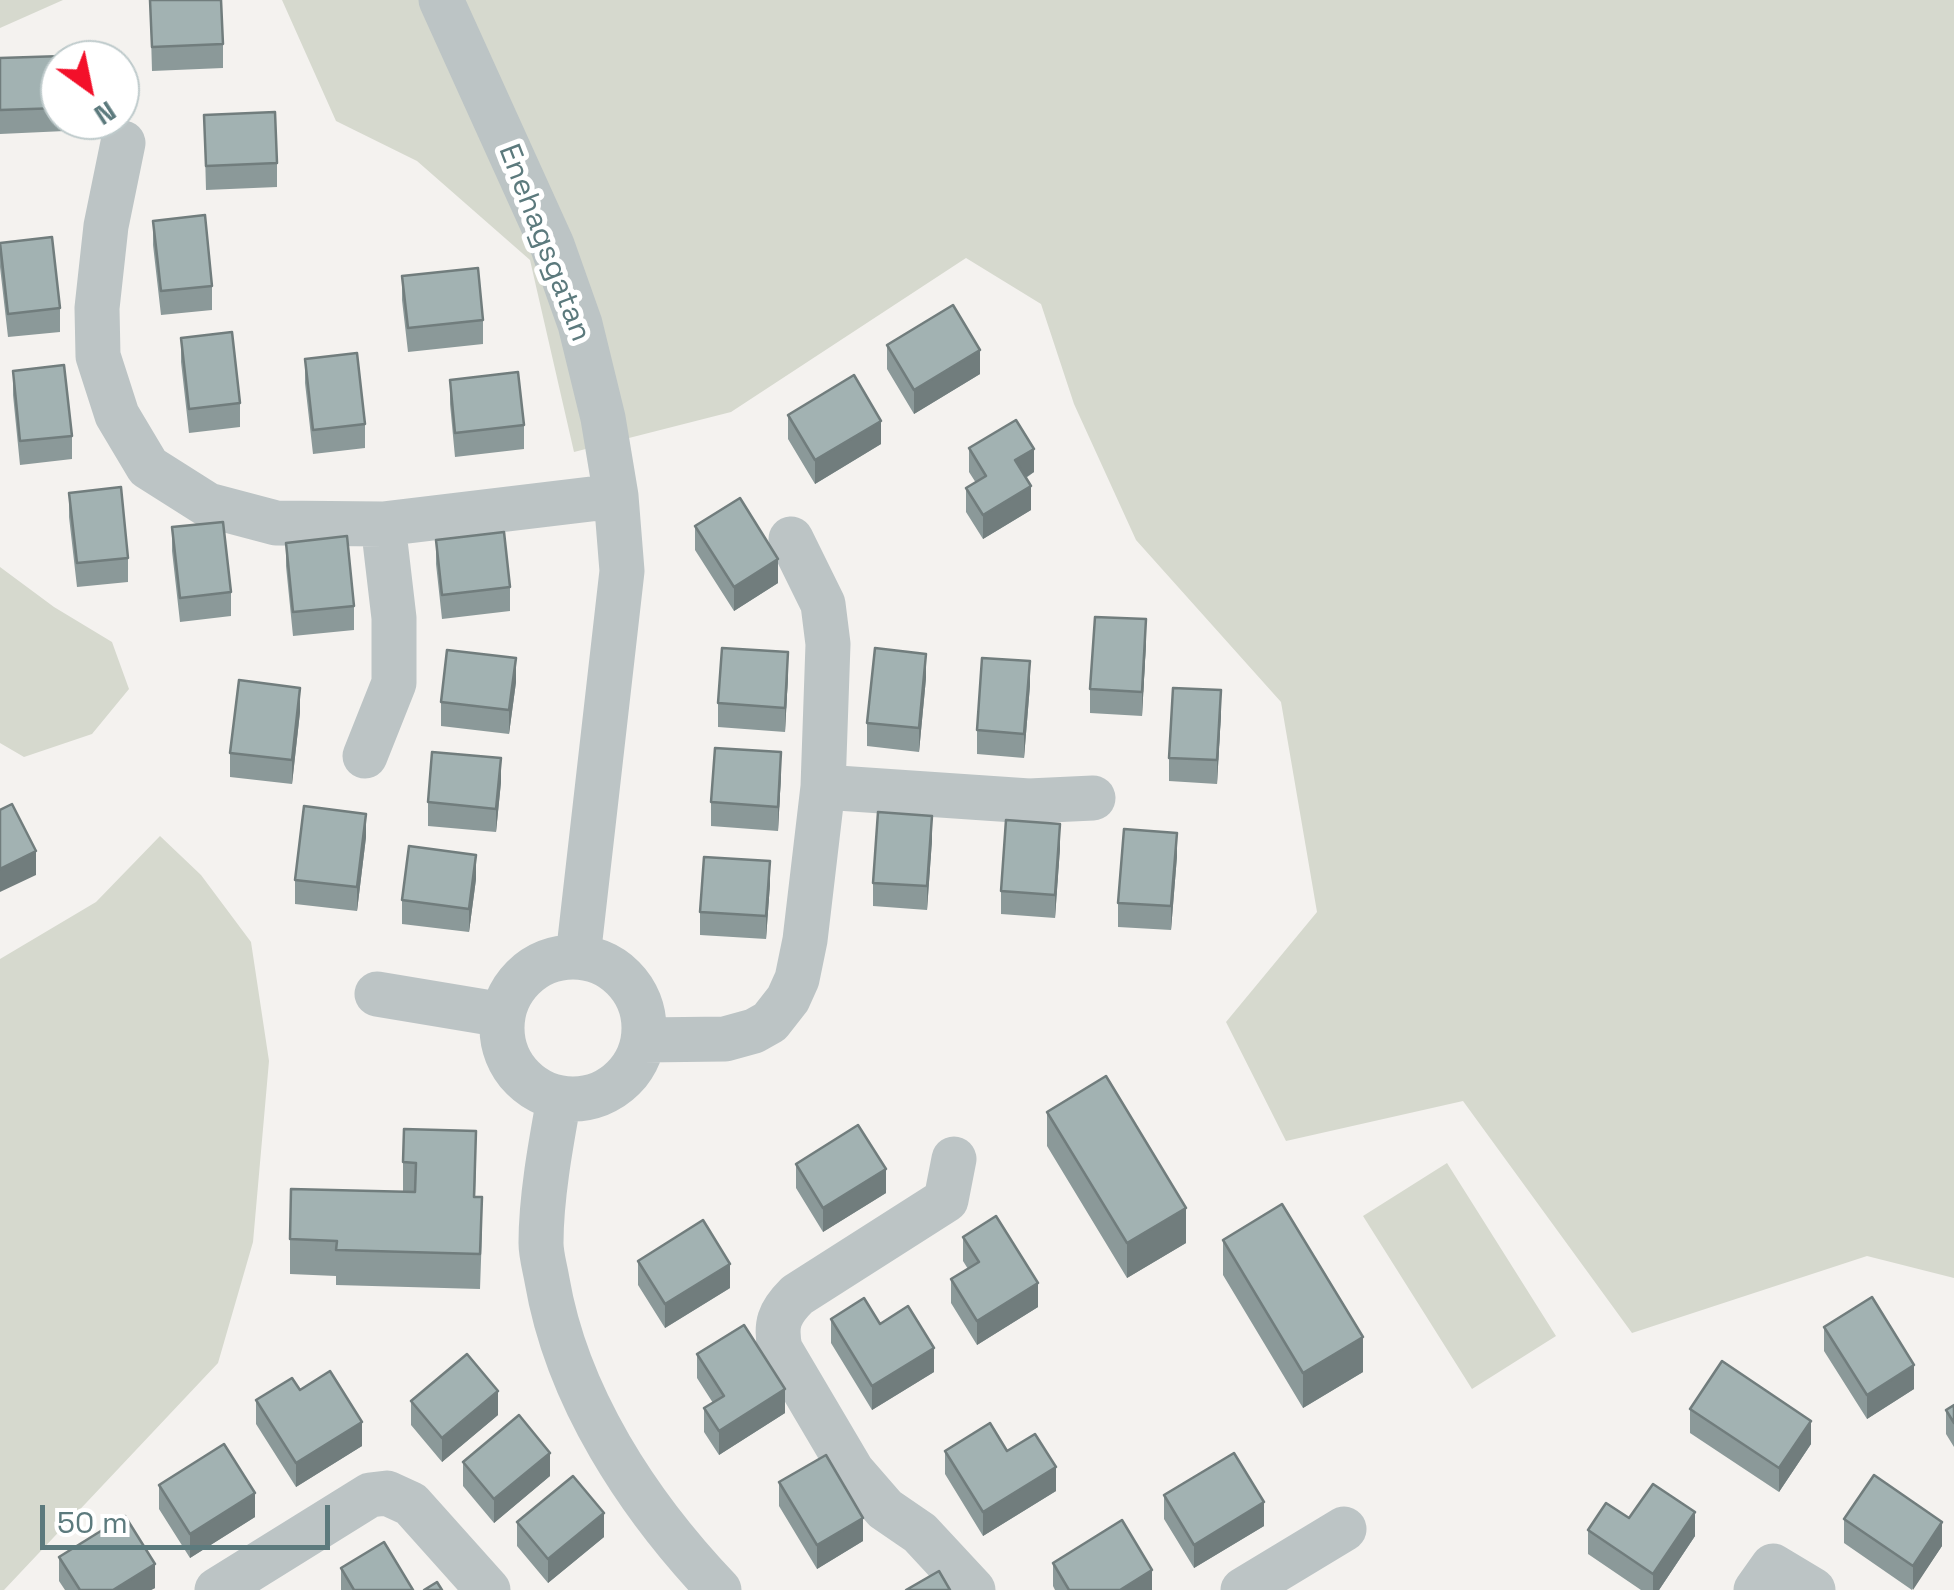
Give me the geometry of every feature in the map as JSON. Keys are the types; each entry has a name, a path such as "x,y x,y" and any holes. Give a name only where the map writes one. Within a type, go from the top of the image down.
{"street":[{"name":"Enehagsgatan","path":"441,0 552,246 580,324 603,418 616,496 622,571 578,957"},
{"path":"122,143 104,243 97,308 98,356 117,415 148,467 208,505 276,523 383,524 616,496"},
{"path":"365,756 394,683 394,618 383,524"},
{"path":"644,1040 725,1039 770,1022 788,999 797,979 823,787 828,644 823,604 791,539"},
{"path":"823,787 1029,800 1094,798"},
{"path":"578,957 604,963 625,978 644,1014 644,1040 635,1064 619,1084 584,1099 559,1098 538,1090 514,1068 505,1048 503,1016 512,991 530,972 552,960 578,957"},
{"path":"377,994 503,1016"},
{"path":"559,1098 541,1244 554,1320 612,1450 700,1584"},
{"path":"954,1158 946,1200 797,1295 780,1312 777,1332 780,1349 852,1471 885,1509 920,1534 973,1590"},
{"path":"217,1590 370,1495 387,1493 410,1504 488,1590"},
{"path":"1243,1590 1344,1529"},
{"path":"1756,1590 1773,1566 1813,1590"}],"shaded area":[{"path":"0,0 63,0 0,28"},
{"path":"282,0 1954,0 1954,1278 1867,1256 1632,1333 1463,1101 1286,1141 1226,1022 1317,912 1281,702 1136,540 1074,404 1041,304 966,258 731,412 574,452 530,260 417,161 336,121"},
{"path":"0,567 54,607 112,642 129,689 92,734 24,757 0,743"},
{"path":"160,836 201,875 251,942 269,1061 253,1242 218,1363 0,1590 0,959 96,902"},
{"path":"1447,1163 1556,1336 1472,1389 1363,1216"}],"building":[{"path":"150,0 221,0 223,44 152,47"},
{"path":"40,57 40,109 0,110 0,58"},
{"path":"275,112 277,163 206,166 204,115"},
{"path":"205,215 212,286 161,291 153,221"},
{"path":"52,237 60,308 8,314 0,243"},
{"path":"478,268 483,320 408,328 402,276"},
{"path":"953,305 980,350 914,390 887,345"},
{"path":"232,332 240,403 189,409 181,338"},
{"path":"357,353 365,424 313,430 305,359"},
{"path":"64,365 72,436 20,441 13,371"},
{"path":"518,372 524,425 455,433 450,380"},
{"path":"854,375 881,421 815,460 788,415"},
{"path":"1016,420 1034,449 1015,460 1031,486 983,515 966,488 986,476 969,448"},
{"path":"121,487 128,558 77,563 69,493"},
{"path":"740,498 778,559 734,587 695,526"},
{"path":"223,522 231,592 180,598 172,527"},
{"path":"504,532 510,587 442,595 436,540"},
{"path":"347,536 354,606 293,612 286,543"},
{"path":"1095,617 1146,619 1142,692 1090,689"},
{"path":"722,648 788,652 785,708 718,703"},
{"path":"875,648 926,654 919,728 867,723"},
{"path":"447,650 516,658 509,710 441,702"},
{"path":"982,658 1030,661 1024,734 977,730"},
{"path":"239,680 300,688 292,760 230,753"},
{"path":"1173,688 1221,690 1217,760 1169,758"},
{"path":"715,748 781,752 778,807 711,802"},
{"path":"432,752 501,758 496,809 428,802"},
{"path":"12,804 36,851 0,869 0,810"},
{"path":"304,806 366,814 357,887 295,880"},
{"path":"878,812 932,816 927,886 873,883"},
{"path":"1006,820 1060,824 1055,895 1001,891"},
{"path":"1124,829 1177,833 1171,906 1118,903"},
{"path":"409,846 476,855 469,909 402,900"},
{"path":"704,857 770,861 766,916 700,912"},
{"path":"1106,1076 1186,1208 1127,1243 1047,1112"},
{"path":"858,1125 886,1169 823,1208 796,1164"},
{"path":"404,1129 476,1131 474,1197 482,1197 480,1254 336,1250 337,1241 290,1239 291,1189 415,1192 416,1163 403,1162"},
{"path":"1282,1204 1363,1337 1303,1373 1223,1240"},
{"path":"996,1216 1038,1283 977,1321 951,1279 979,1262 963,1237"},
{"path":"703,1220 730,1264 665,1304 638,1261"},
{"path":"1872,1297 1914,1365 1867,1395 1824,1327"},
{"path":"864,1298 880,1324 908,1306 934,1348 872,1386 831,1319"},
{"path":"744,1325 785,1389 719,1431 704,1408 724,1396 697,1354"},
{"path":"467,1354 498,1391 442,1438 411,1401"},
{"path":"1722,1361 1811,1421 1779,1468 1690,1409"},
{"path":"330,1371 362,1422 296,1463 256,1400 292,1378 300,1390"},
{"path":"1954,1405 1954,1423 1946,1410"},
{"path":"519,1415 550,1453 494,1499 463,1462"},
{"path":"990,1423 1007,1451 1035,1434 1056,1467 983,1512 945,1451"},
{"path":"224,1444 255,1493 190,1534 159,1485"},
{"path":"1234,1453 1264,1502 1194,1545 1164,1495"},
{"path":"826,1455 863,1518 817,1545 779,1482"},
{"path":"1874,1475 1942,1522 1913,1566 1844,1519"},
{"path":"573,1476 604,1513 548,1559 517,1522"},
{"path":"1653,1484 1695,1512 1653,1574 1588,1530 1606,1503 1629,1518"},
{"path":"125,1516 155,1564 113,1590 80,1590 59,1557"},
{"path":"1122,1520 1152,1570 1120,1590 1069,1590 1053,1563"},
{"path":"384,1542 413,1590 354,1590 341,1568"},
{"path":"939,1571 950,1590 906,1590"},
{"path":"437,1582 442,1590 424,1590"}]}
